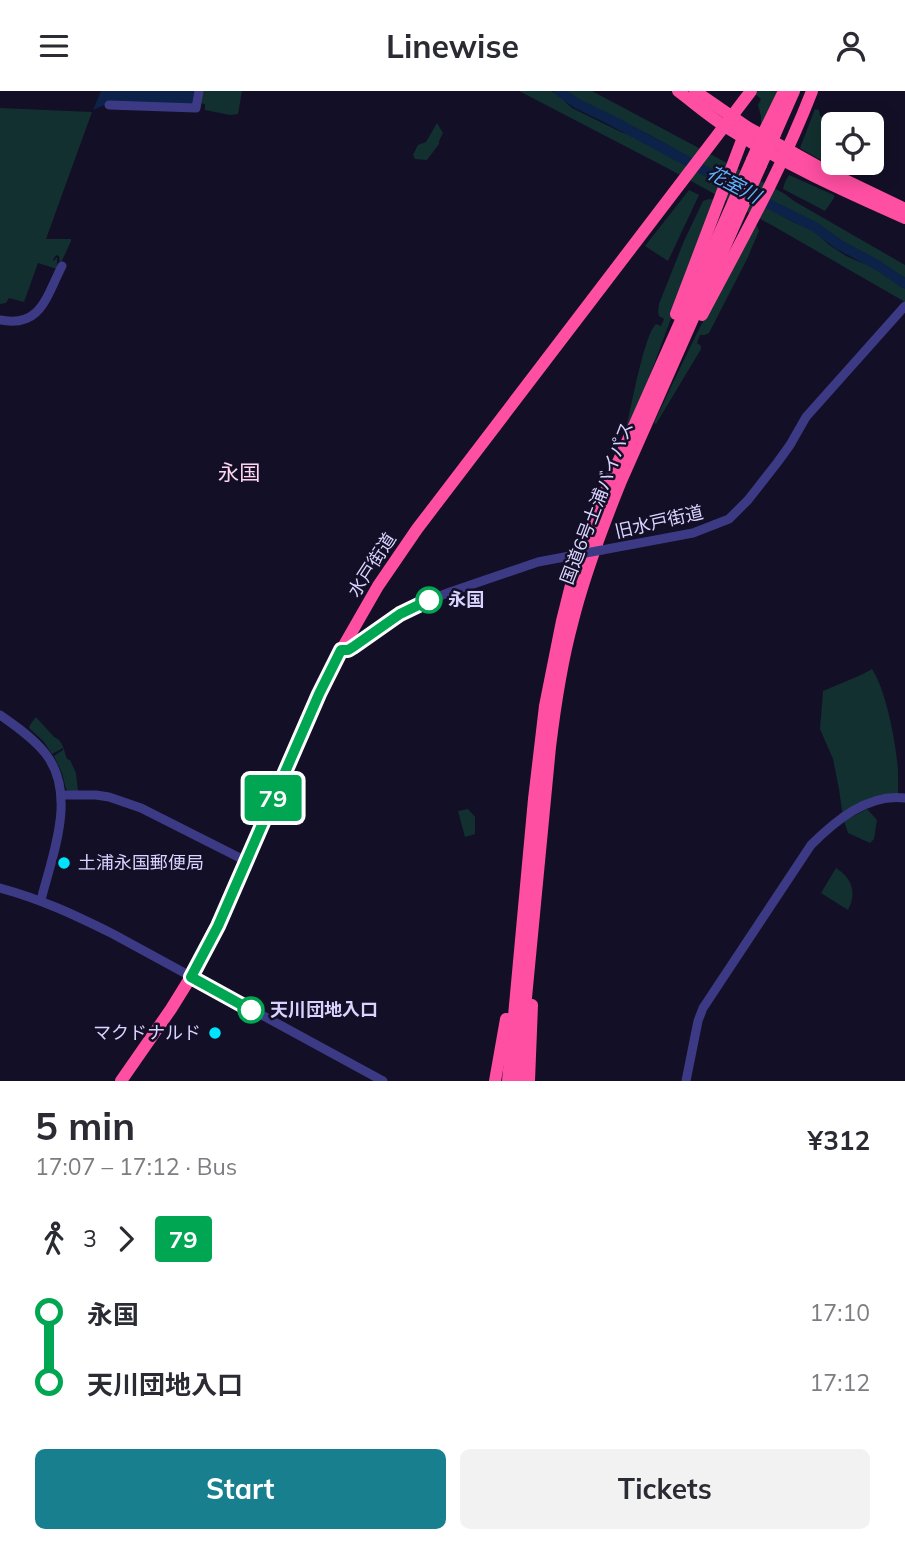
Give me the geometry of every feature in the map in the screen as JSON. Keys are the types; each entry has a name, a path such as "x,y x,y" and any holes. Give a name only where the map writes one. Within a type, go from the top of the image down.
{"highway":[{"path":"678,91 745,132 783,160 905,218"},
{"path":"695,91 727,121"},
{"name":"水戸街道","path":"121,1081 191,977 218,926 319,694 351,631 378,586 417,529 751,91"},
{"name":"国道6号土浦バイパス","path":"518,1081 539,746 552,664 571,585 591,527 770,132 784,91"},
{"name":"国道6号土浦バイパス","path":"770,132 794,91"},
{"path":"651,411 661,398 783,160 812,91"},
{"path":"635,426 745,132"},
{"path":"783,160 905,209"},
{"name":"国道6号土浦バイパス","path":"508,1081 551,733 567,644 601,531 738,204"},
{"path":"495,1081 511,981 524,962"},
{"path":"524,962 532,989 529,1081"}],"street":[{"path":"109,105 196,108 199,91"},
{"path":"0,320 24,321 37,314 62,267"},
{"name":"旧水戸街道","path":"341,650 348,650 400,614 450,592 538,562 693,533 729,519 777,463 806,417 905,306"},
{"path":"351,631 364,640"},
{"path":"0,715 26,733 47,755 57,777 61,795 58,831 41,900"},
{"path":"61,795 109,797 141,808 246,861"},
{"path":"686,1081 703,1008 811,845 834,823 862,806 880,800 905,798"},
{"path":"0,888 69,911 383,1081"}],"green space":[{"path":"200,91 242,91 238,114 205,110 205,104 199,103"},
{"path":"519,91 551,91 572,108 643,140 647,145 660,149 739,193 759,200 793,222 815,231 846,256 874,268 905,288 905,302 669,169"},
{"path":"565,91 592,91 785,194 905,265 905,278 870,256 860,254 811,221 783,206 777,207 769,203 652,136"},
{"path":"758,91 778,91 761,127 758,105 761,99 755,94"},
{"path":"0,108 92,112 46,239 71,239 60,265 59,256 56,255 53,260 57,257 57,269 38,263 24,302 9,298 6,303 0,304"},
{"path":"815,109 819,110 821,159 800,148"},
{"path":"437,123 443,133 439,144 427,160 415,159 413,155 418,145 426,142"},
{"path":"789,175 834,195 825,211 783,189"},
{"path":"689,190 699,195 668,261 645,246"},
{"path":"715,200 640,402 627,430 647,342 656,324 661,326 664,319 659,316 659,304 703,201"},
{"path":"755,222 759,231 747,259 709,333 700,335 697,343 701,349 656,424 654,423 690,347"},
{"path":"872,669 882,690 893,732 898,797 843,817 833,759 820,729 823,691"},
{"path":"36,717 57,738 63,748 52,754 29,728"},
{"path":"63,748 76,773 78,791 66,789 54,756"},
{"path":"468,809 475,817 475,834 465,837 458,811"},
{"path":"867,809 877,820 874,839 870,843 848,833 844,821"},
{"path":"836,868 846,876 851,886 852,898 848,910 821,893"}],"water":[{"path":"101,91 197,91 195,107 109,103 93,110"}],"waterway":[{"name":"花室川","path":"559,91 576,103 815,227 905,284"}],"bus line":[{"name":"79","path":"251,1010 191,977 218,926 319,694 341,650 348,650 400,614 429,600"}],"place":[{"name":"永国","path":"429,600"},
{"name":"土浦永国郵便局","path":"64,863"},
{"name":"天川団地入口","path":"251,1010"},
{"name":"マクドナルド","path":"215,1033"}],"district":[{"name":"永国","path":"239,473"}]}
